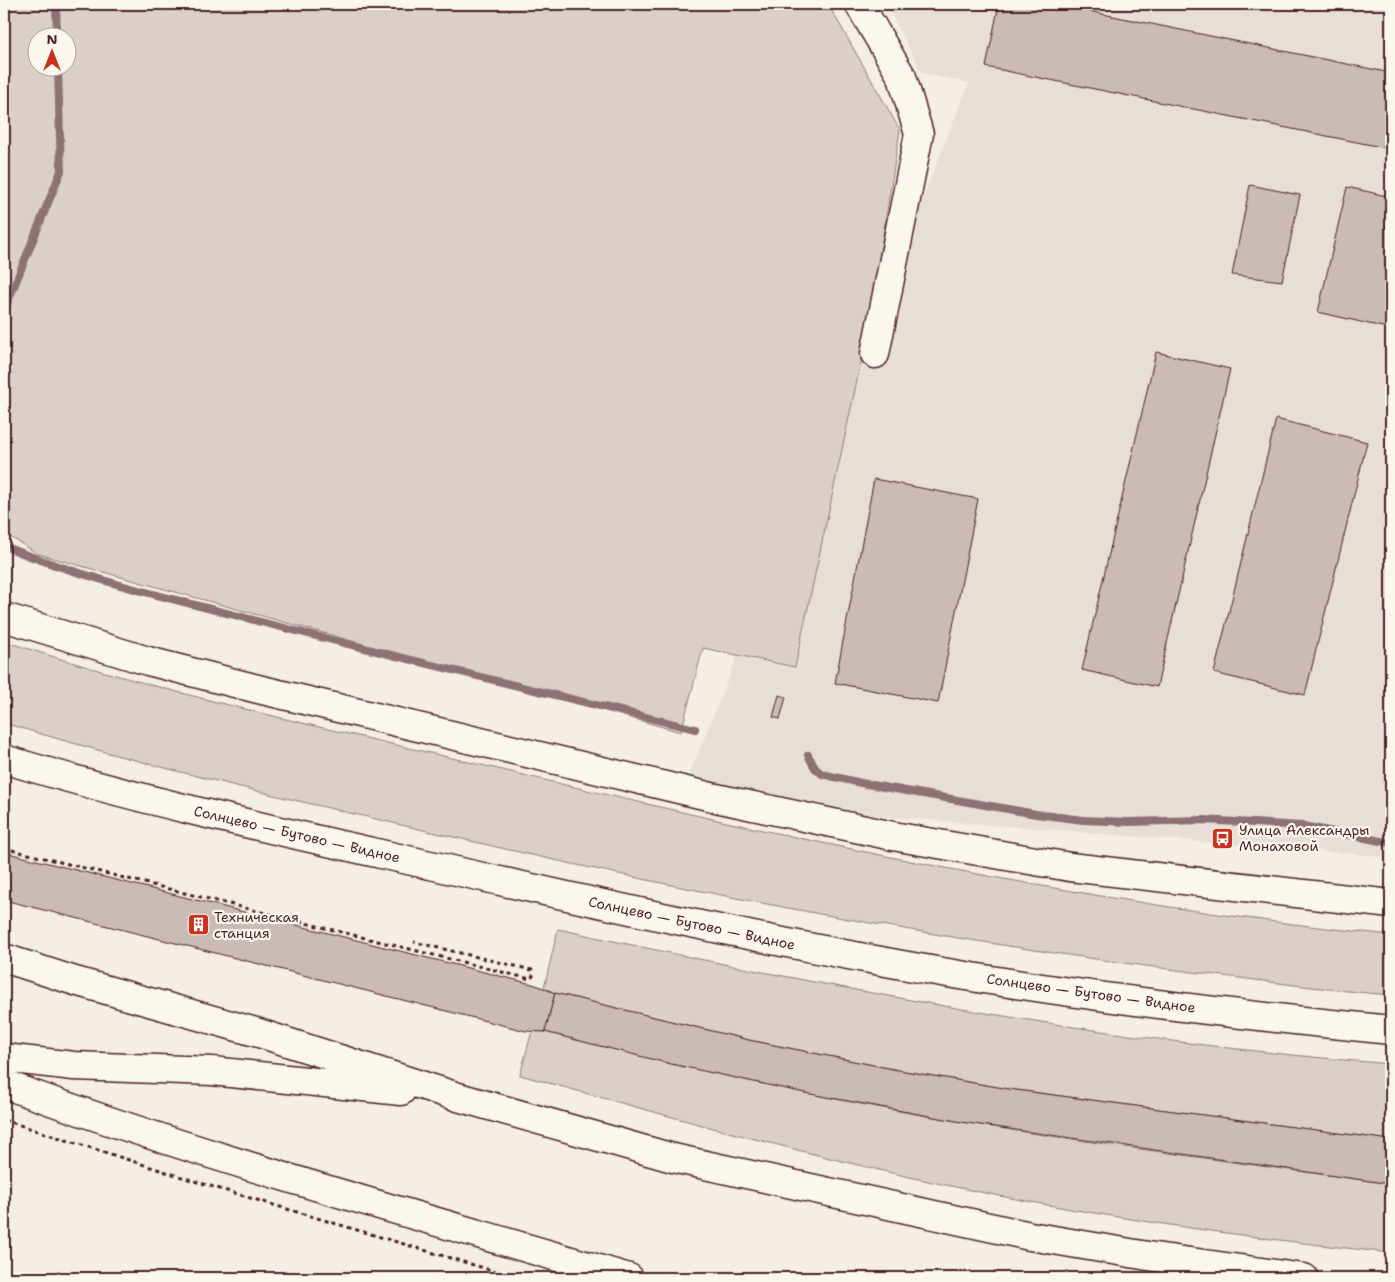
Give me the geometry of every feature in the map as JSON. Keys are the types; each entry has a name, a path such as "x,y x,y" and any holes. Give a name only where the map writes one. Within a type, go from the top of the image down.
{"main road":[{"path":"859,4 902,77 919,134 874,354"},
{"path":"4,617 148,661 386,721 716,798 893,836 1070,867 1391,904"},
{"name":"Солнцево — Бутово — Видное","path":"4,759 147,798 325,841 688,923 854,956 1147,1002 1302,1022 1391,1030"},
{"path":"4,958 75,982 259,1033 458,1097 673,1158 1030,1236 1148,1256 1304,1278"},
{"path":"4,1058 74,1066 212,1070 458,1097"},
{"path":"4,1084 79,1112 218,1157 629,1278"}],"path":[{"path":"4,848 530,979 533,976 532,970 414,942"},
{"path":"4,1120 207,1185 517,1278"}],"shaded area":[{"path":"4,4 828,4 900,130 867,334 795,667 703,648 681,732 38,554 4,533"},
{"path":"886,4 1391,4 1391,857 679,800 969,83 922,73"},
{"path":"4,641 125,678 248,710 716,820 828,844 1052,888 1278,922 1391,935 1391,995 1344,991 1105,960 915,931 821,914 539,857 168,769 4,723"},
{"path":"558,929 765,972 972,1011 1181,1042 1391,1064 1391,1140 1009,1089 893,1069 749,1040 555,993 544,988"},
{"path":"532,1031 545,1032 755,1082 915,1114 1073,1139 1391,1184 1391,1253 1203,1230 1016,1199 892,1173 752,1138 520,1075"}],"building":[{"path":"999,4 1054,4 1391,73 1391,149 986,67"},
{"path":"1250,185 1300,195 1282,281 1232,275"},
{"path":"1347,187 1391,197 1391,329 1318,312"},
{"path":"1156,352 1230,369 1157,687 1082,670"},
{"path":"1276,419 1367,442 1305,695 1214,673"},
{"path":"874,479 978,499 938,703 835,683"},
{"path":"779,695 786,697 780,719 773,717"},
{"name":"Техническая станция","path":"4,852 536,985 555,993 545,1032 526,1031 4,900"},
{"path":"555,993 749,1040 893,1069 1009,1089 1391,1140 1391,1184 967,1123 805,1093 671,1064 545,1032"}],"waterway":[{"path":"56,4 57,28"},
{"path":"4,311 61,171 58,78"},
{"path":"4,546 68,569 166,597 372,650 695,729"},
{"path":"808,755 815,768 822,774 861,783 1036,814 1083,820 1129,822 1204,820 1303,826 1391,843"}],"place":[{"name":"Улица Александры Монаховой","path":"1223,838"},
{"name":"Техническая станция","path":"198,925"}]}
